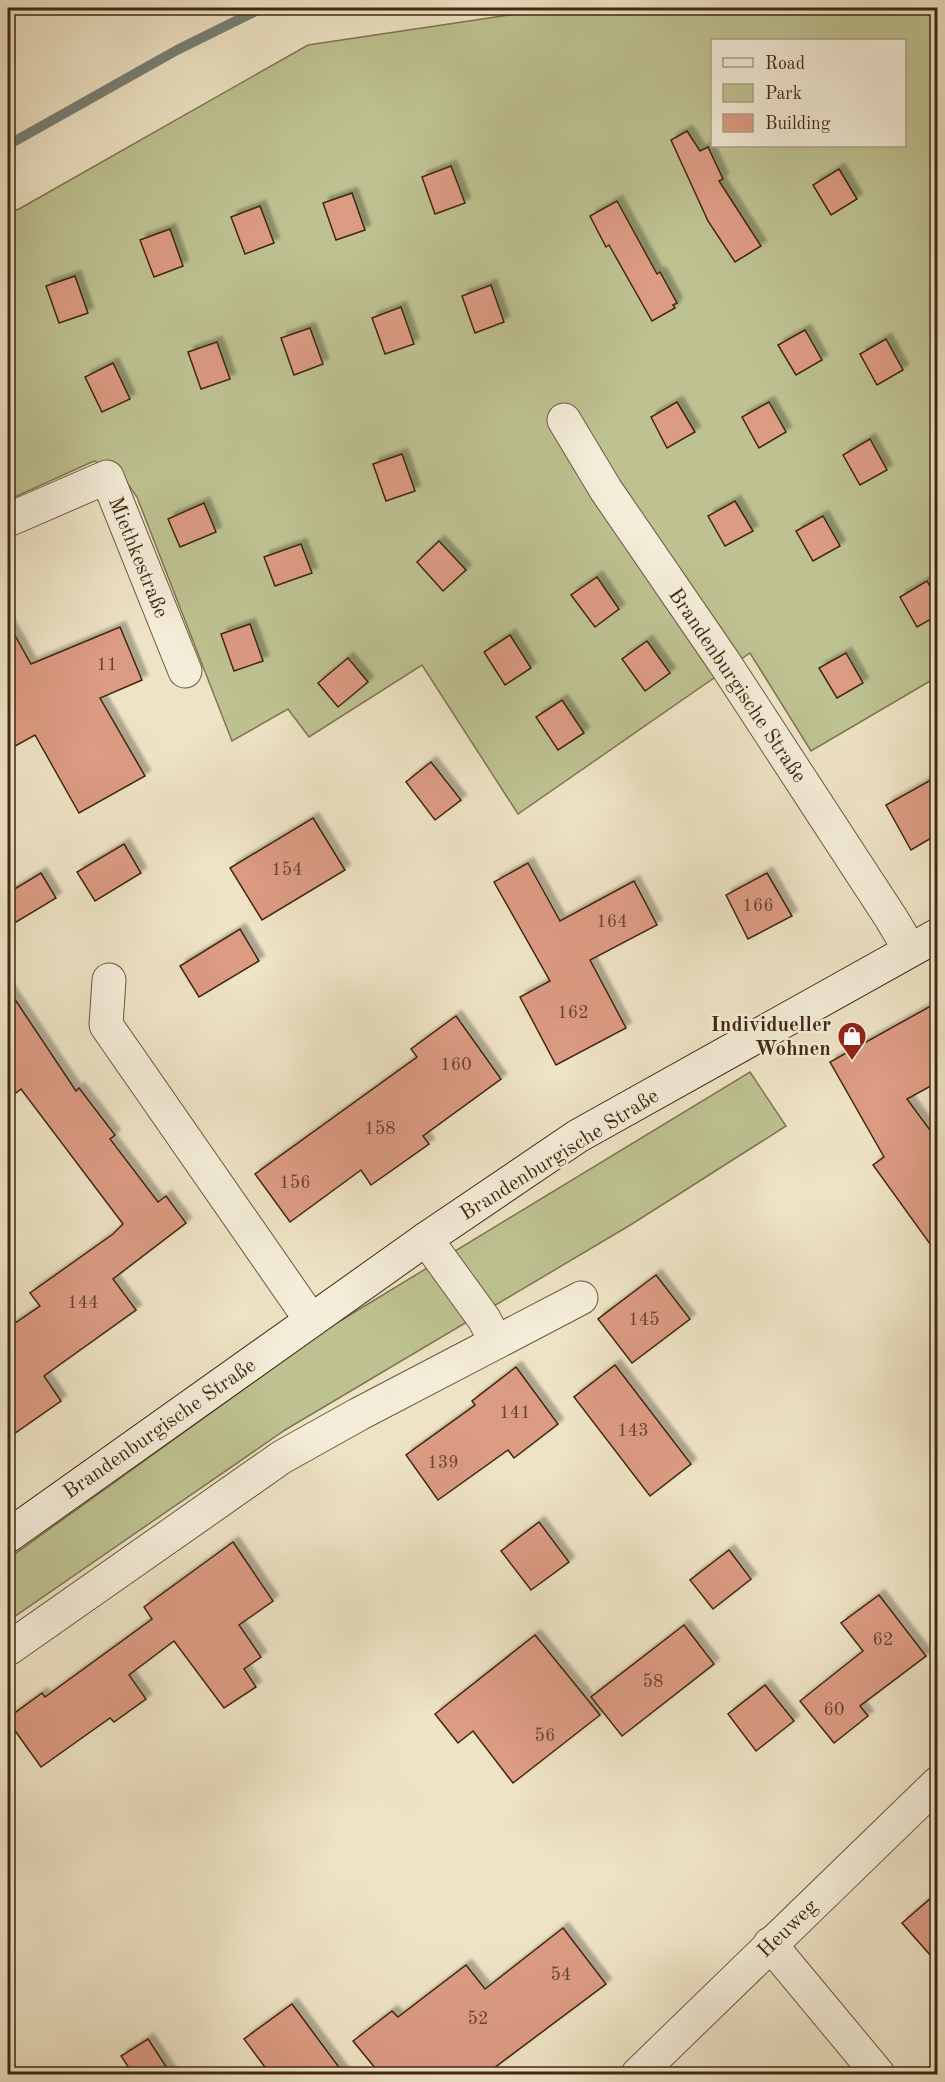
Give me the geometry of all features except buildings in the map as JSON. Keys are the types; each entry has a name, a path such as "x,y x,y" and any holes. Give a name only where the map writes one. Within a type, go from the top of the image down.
{"street":[{"name":"Brandenburgische Straße","path":"8,1536 426,1239 578,1136 924,943 885,908 724,662 606,490 564,420"},
{"name":"Miethkestraße","path":"8,520 107,477 185,671"},
{"path":"109,980 106,1025 311,1320"},
{"path":"426,1239 484,1319 496,1342"},
{"path":"8,1649 282,1457 581,1298"},
{"name":"Heuweg","path":"638,2074 938,1783"},
{"path":"770,1944 878,2074"}],"green space":[{"path":"539,8 937,8 937,677 811,751 750,653 518,814 422,665 309,737 288,709 232,741 137,497 118,470 94,461 8,500 8,213 19,209 308,45 509,15"},
{"path":"750,1072 786,1126 632,1224 285,1430 8,1621 8,1559 330,1327"}],"waterway":[{"path":"8,145 177,50 262,8"}],"place":[{"name":"Individueller Wohnen","path":"852,1062"}]}
